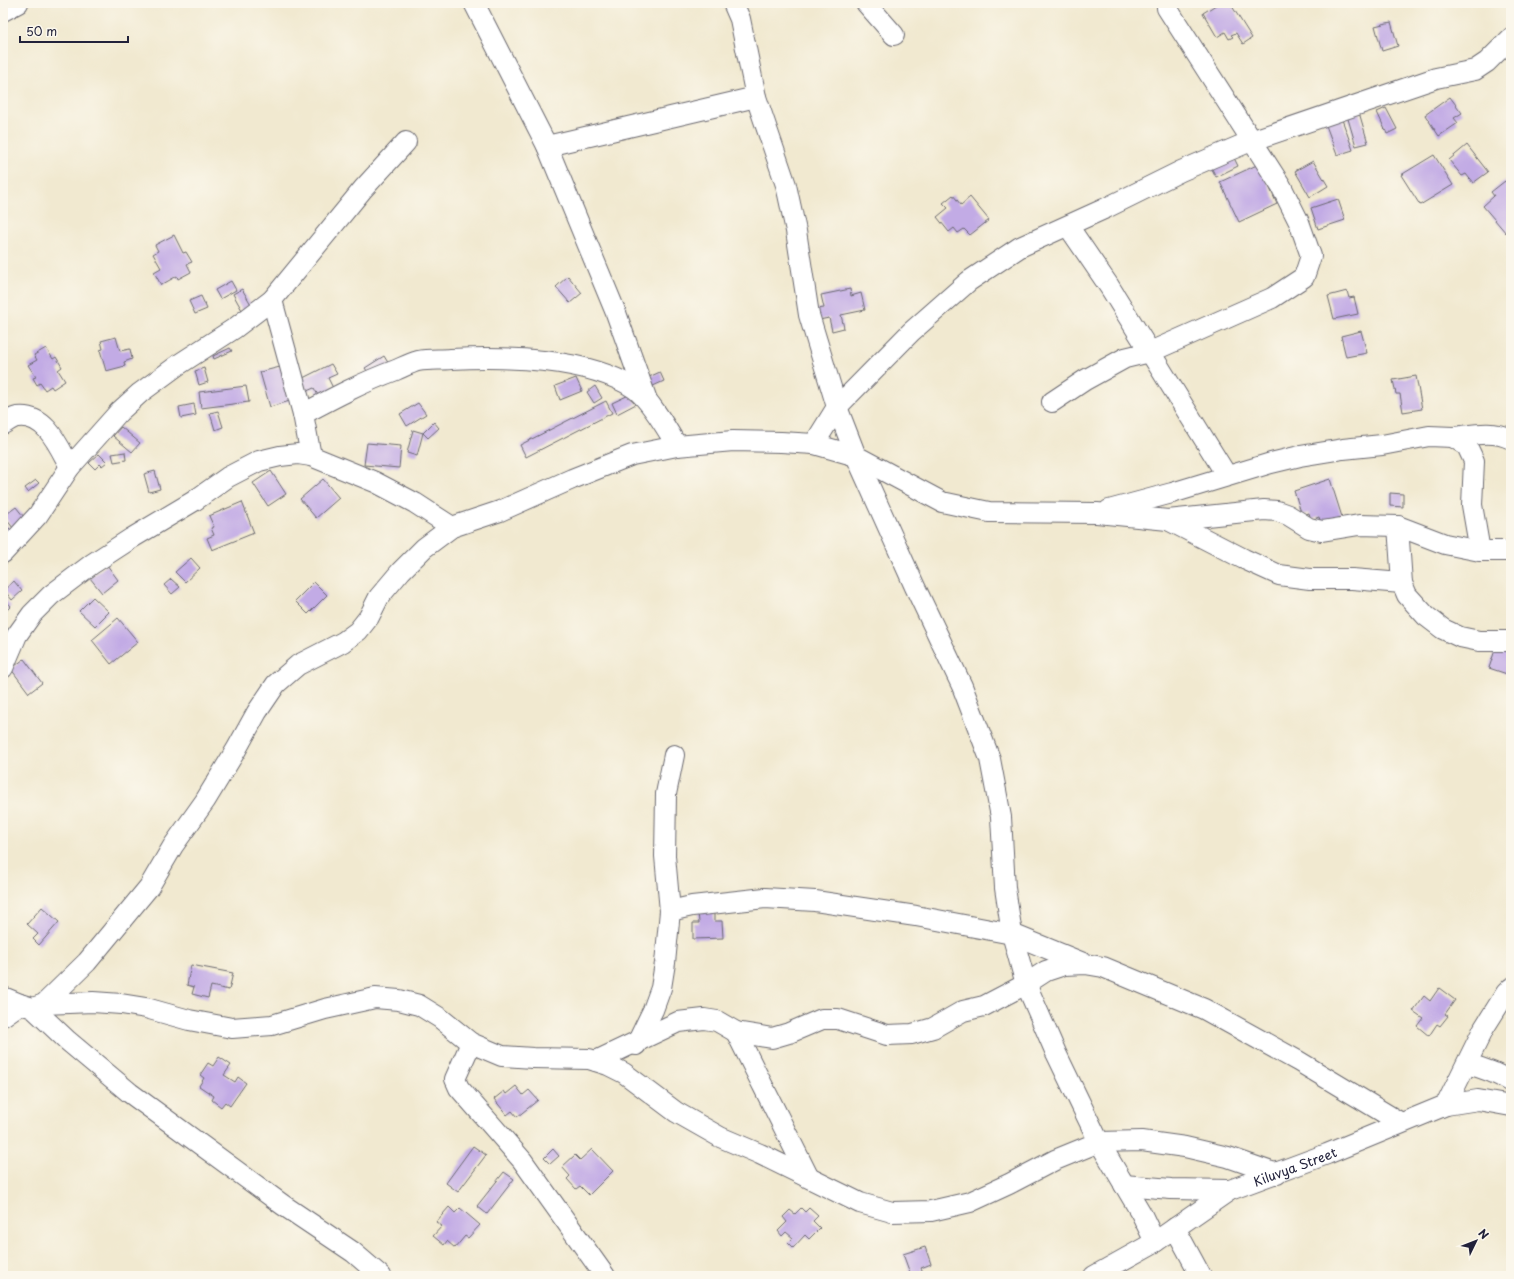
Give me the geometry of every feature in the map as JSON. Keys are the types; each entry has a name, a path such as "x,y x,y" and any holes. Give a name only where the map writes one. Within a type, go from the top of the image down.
{"street":[{"path":"3,11 18,3"},
{"path":"474,3 547,146 616,313 647,400"},
{"path":"733,3 740,20 756,97 786,185 796,231 809,315 837,407 856,456 915,587 962,686 990,759 1001,818 1005,888 1012,934 1026,984 1056,1053 1099,1142 1141,1213 1155,1242"},
{"path":"866,3 894,35"},
{"path":"1052,402 1085,380 1125,358 1150,352 1272,298 1304,277 1311,256 1299,222 1281,186 1250,141 1167,8"},
{"path":"814,444 837,407 911,332 969,281 1020,247 1068,226 1181,171 1250,141 1436,78 1475,70 1487,62 1511,38"},
{"path":"547,146 756,97"},
{"path":"3,552 38,515 70,467 119,412 140,393 178,365 235,328 272,300 363,189 406,142"},
{"path":"1068,226 1109,286 1226,476"},
{"path":"272,300 303,414 311,456"},
{"path":"303,414 351,389 419,361 472,358 533,360 578,366 611,375 635,388 647,400 677,446"},
{"path":"3,424 16,418 28,418 39,422 46,428 70,467"},
{"path":"1097,513 1172,493 1271,463 1336,450 1382,445 1429,436 1453,437 1489,434 1506,436 1511,439"},
{"path":"1453,437 1467,446 1474,461 1472,505 1480,551"},
{"path":"3,1016 87,962 149,887 173,846 205,801 257,712 276,684 298,665 343,642 358,631 369,617 379,597 401,571 424,548 452,527 500,510 632,455 677,446 733,441 814,444 856,456 942,502 989,512 1097,513 1168,520 1264,510 1288,515 1309,528 1322,531 1359,525 1398,526 1445,544 1480,551 1511,552"},
{"path":"3,668 17,635 32,614 51,595 92,564 132,538 194,501 228,477 259,461 280,456 298,454 311,456 375,482 415,503 452,527"},
{"path":"1168,520 1244,559 1279,574 1310,579 1352,579 1402,582"},
{"path":"1398,526 1402,582 1407,595 1426,616 1443,629 1460,637 1479,640 1511,641"},
{"path":"624,1073 653,1010 661,988 670,911 665,856 666,794 674,755"},
{"path":"670,911 692,906 765,898 808,900 887,911 1012,934 1085,964 1102,967 1204,1009 1298,1060 1401,1123"},
{"path":"596,1061 678,1022 704,1019 717,1021 736,1032 772,1038 789,1033 822,1019 838,1019 887,1035 912,1034 933,1028 963,1011 984,1006 1026,984 1046,971 1064,965 1085,964"},
{"path":"1446,1105 1484,1028 1506,993 1511,988"},
{"path":"25,1003 93,1002 121,1004 146,1008 189,1020 232,1028 272,1025 325,1009 375,998 399,1000 419,1005 440,1018 471,1043 502,1056 589,1059 608,1065 624,1073 676,1112 713,1134 808,1176 860,1203 892,1212 931,1211 970,1202 1055,1160 1099,1142 1142,1141 1185,1147 1228,1157 1277,1174"},
{"path":"25,1003 130,1093 283,1205 353,1252 381,1276"},
{"path":"736,1032 808,1176"},
{"path":"471,1043 455,1079 459,1088 522,1160 605,1276"},
{"path":"1467,1064 1501,1075 1511,1082"},
{"name":"Kiluvya Street","path":"1094,1276 1155,1242 1230,1190 1277,1174 1446,1105 1478,1100 1511,1106"},
{"path":"1124,1185 1171,1189 1230,1190"},
{"path":"1175,1228 1201,1276"}],"building":[{"path":"1219,3 1230,3 1252,38 1243,44 1236,33 1231,35 1233,37 1229,39 1225,32 1217,37 1203,13"},
{"path":"1391,22 1398,46 1382,51 1375,26"},
{"path":"1450,97 1462,113 1454,118 1458,123 1439,136 1425,115"},
{"path":"1386,108 1397,129 1387,134 1377,112"},
{"path":"1358,109 1368,143 1356,146 1346,112"},
{"path":"1340,114 1353,150 1337,155 1324,120"},
{"path":"1467,145 1488,172 1473,183 1466,174 1462,176 1449,160"},
{"path":"1230,150 1238,166 1216,177 1208,161"},
{"path":"1434,155 1453,185 1420,205 1401,175"},
{"path":"1313,161 1328,186 1310,197 1295,171"},
{"path":"1259,164 1277,204 1239,222 1220,182"},
{"path":"1505,181 1511,188 1511,228 1506,233 1483,206 1494,196 1491,192"},
{"path":"953,195 961,205 970,197 989,220 970,235 964,229 958,233 954,228 949,232 937,217 948,208 943,203"},
{"path":"1338,199 1345,220 1318,229 1311,208"},
{"path":"174,235 183,253 186,252 192,262 187,264 191,272 178,279 177,276 161,285 154,272 161,268 153,254 158,251 155,245"},
{"path":"568,276 582,293 570,303 556,287"},
{"path":"231,281 236,290 220,299 215,290"},
{"path":"242,289 252,306 243,312 233,294"},
{"path":"850,289 851,296 861,293 865,310 841,315 844,328 832,331 829,318 819,320 817,309 824,308 821,295"},
{"path":"1347,291 1349,298 1354,297 1358,314 1334,319 1328,296"},
{"path":"201,296 207,309 195,314 189,301"},
{"path":"1361,331 1367,353 1346,357 1341,336"},
{"path":"116,337 120,351 130,349 132,359 124,362 125,366 106,371 100,350 103,349 101,341"},
{"path":"46,348 53,359 56,357 62,367 58,370 65,381 53,389 51,386 45,390 40,383 37,385 33,378 36,377 28,365 37,360 34,355"},
{"path":"230,348 232,351 214,359 213,356"},
{"path":"384,356 390,366 372,378 365,368"},
{"path":"331,364 337,374 328,378 334,390 319,397 314,388 307,391 301,379"},
{"path":"284,366 293,400 270,407 260,372"},
{"path":"204,368 208,382 199,385 195,371"},
{"path":"660,372 664,381 653,386 649,377"},
{"path":"1416,376 1422,409 1403,412 1400,394 1396,394 1393,380"},
{"path":"576,378 582,391 560,400 555,386"},
{"path":"246,386 249,402 201,408 199,392"},
{"path":"595,386 602,398 594,403 587,392"},
{"path":"631,394 636,404 617,414 612,403"},
{"path":"606,401 612,413 526,457 520,445"},
{"path":"418,403 426,414 407,426 400,414"},
{"path":"194,404 196,415 181,418 179,407"},
{"path":"218,411 223,427 215,430 210,413"},
{"path":"434,422 439,428 428,438 423,433"},
{"path":"121,427 140,443 132,452 113,436"},
{"path":"413,430 423,433 417,456 407,453"},
{"path":"367,443 401,446 399,468 364,465"},
{"path":"125,452 126,460 114,462 112,454"},
{"path":"99,454 107,462 102,466 100,464 95,469 89,463"},
{"path":"155,471 160,489 149,492 144,474"},
{"path":"271,471 286,494 268,506 253,483"},
{"path":"323,479 339,498 316,518 300,499"},
{"path":"1330,479 1342,517 1321,523 1319,517 1311,520 1309,513 1302,515 1294,491"},
{"path":"36,480 39,483 28,492 25,488"},
{"path":"1390,493 1403,494 1403,507 1390,506"},
{"path":"242,502 254,533 212,550 207,538 214,535 211,528 214,527 209,516"},
{"path":"16,507 28,522 16,532 4,516"},
{"path":"3,522 14,533 3,539"},
{"path":"191,558 200,568 185,582 175,572"},
{"path":"107,565 118,580 102,593 90,578"},
{"path":"171,579 180,587 172,594 164,585"},
{"path":"14,581 22,591 12,600 4,590"},
{"path":"314,582 327,595 308,614 295,601"},
{"path":"3,597 11,606 3,614"},
{"path":"93,597 109,612 95,626 79,611"},
{"path":"118,618 138,642 111,664 92,640"},
{"path":"1511,647 1510,675 1489,668 1495,650"},
{"path":"24,659 42,683 29,693 11,669"},
{"path":"42,907 59,922 39,945 33,939 38,934 27,924"},
{"path":"698,911 714,911 714,921 722,921 723,938 693,939 693,923 699,923"},
{"path":"191,965 233,973 229,990 211,986 208,998 192,994 194,987 187,985"},
{"path":"1439,988 1455,1000 1445,1014 1448,1016 1440,1026 1437,1024 1429,1036 1417,1026 1423,1018 1413,1011 1424,996 1430,1001"},
{"path":"219,1057 231,1065 224,1075 235,1082 238,1077 246,1083 230,1106 225,1102 221,1107 212,1100 214,1096 199,1086 204,1078 200,1075 208,1063 213,1066"},
{"path":"516,1086 523,1095 529,1090 538,1100 517,1117 512,1111 507,1115 494,1099 504,1091 506,1094"},
{"path":"473,1146 486,1155 458,1192 446,1183"},
{"path":"553,1149 559,1156 550,1164 544,1158"},
{"path":"592,1149 613,1171 589,1195 580,1186 576,1189 567,1179 570,1176 562,1167 575,1155 580,1160"},
{"path":"504,1172 514,1179 487,1214 477,1206"},
{"path":"449,1207 455,1213 460,1208 480,1225 468,1238 465,1236 455,1248 447,1241 444,1245 433,1236 442,1226 436,1222"},
{"path":"801,1208 805,1212 809,1208 818,1216 813,1221 820,1228 809,1239 805,1235 793,1248 788,1243 793,1238 786,1232 782,1236 778,1231 787,1222 783,1217 790,1210 795,1214"},
{"path":"925,1247 931,1264 921,1268 923,1272 911,1276 903,1254"}]}
